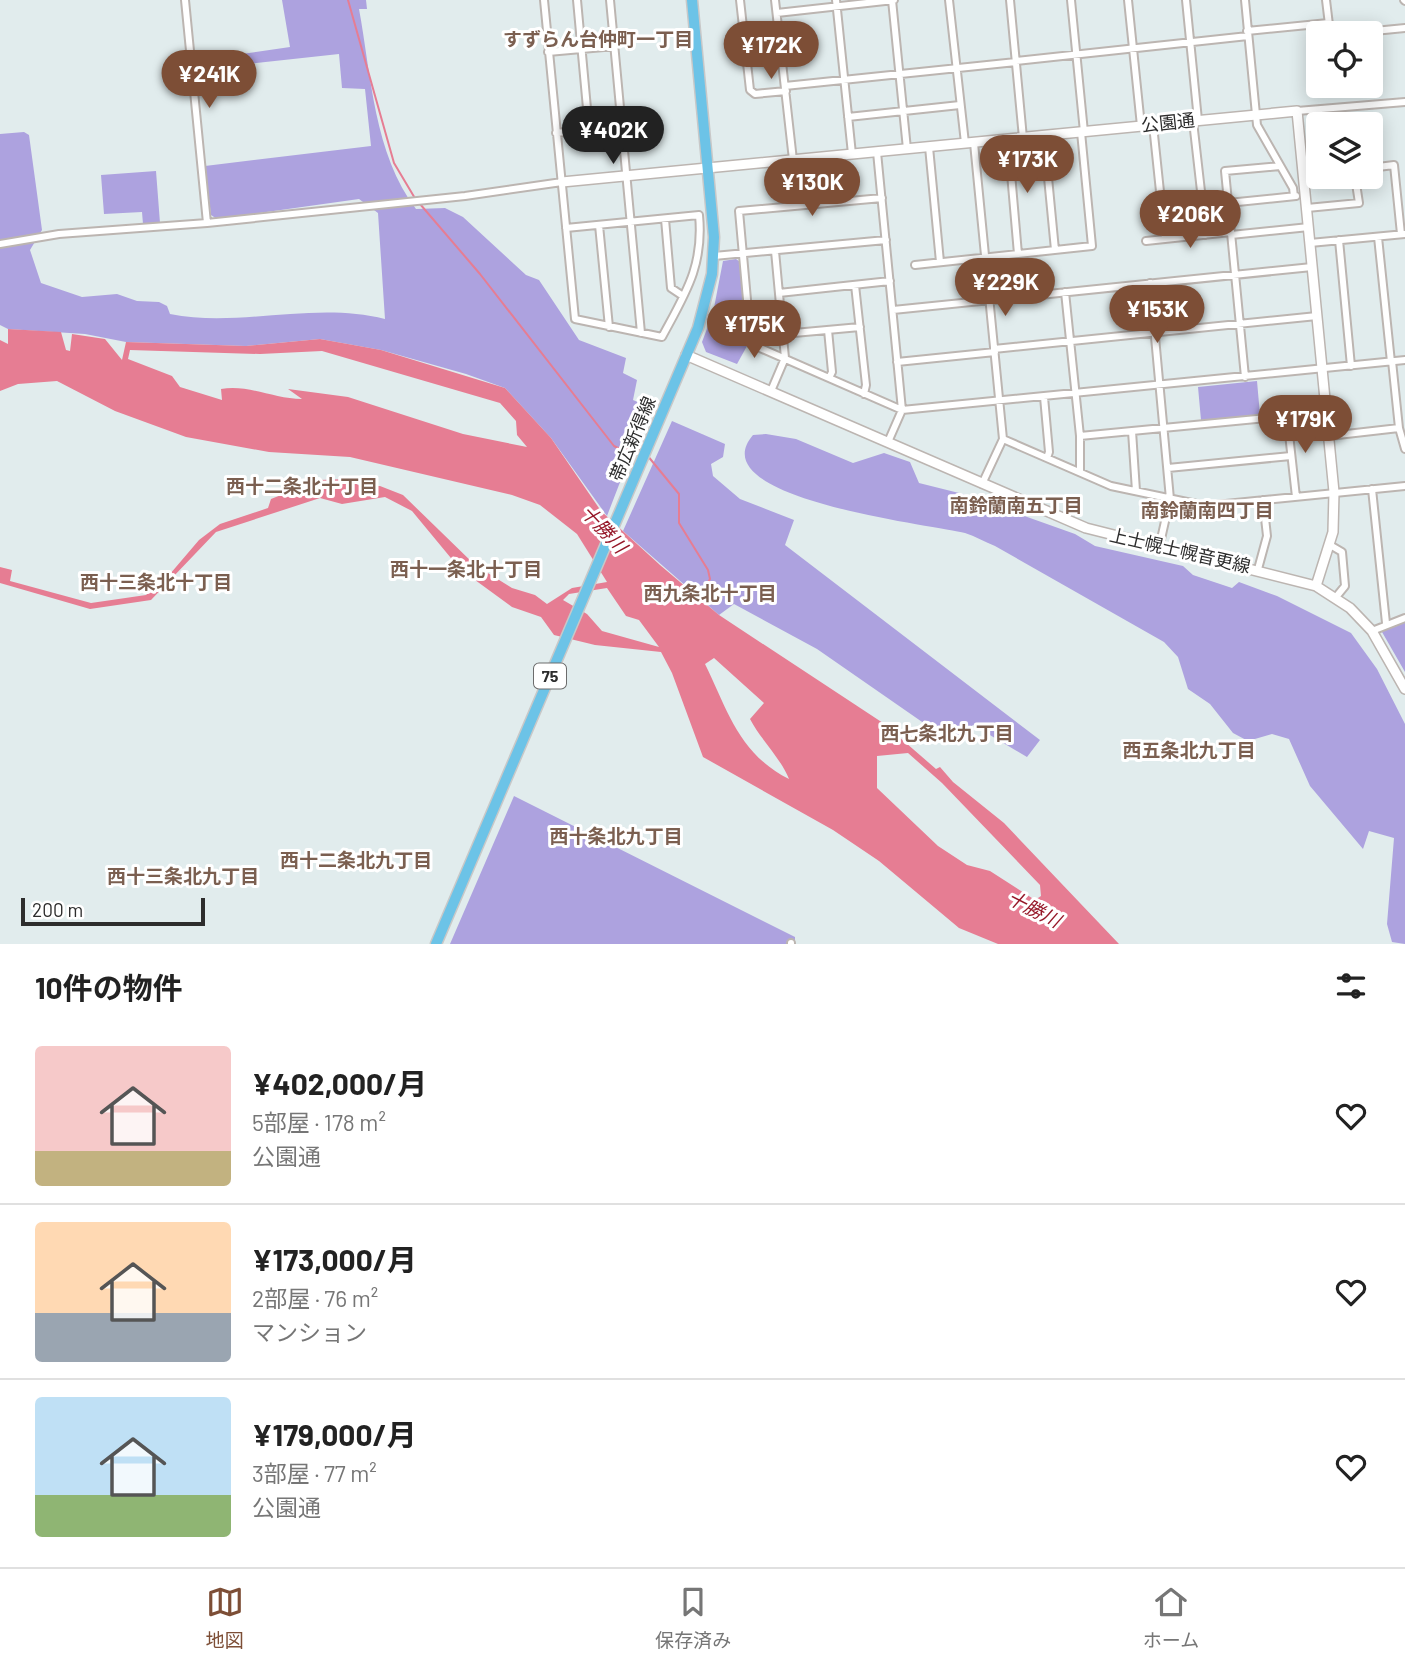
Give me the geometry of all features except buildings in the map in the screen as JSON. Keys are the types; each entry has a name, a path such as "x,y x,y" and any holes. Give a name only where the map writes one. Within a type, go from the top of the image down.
{"main road":[{"name":"帯広新得線","path":"436,944 664,408 709,291 714,256 692,0"}],"street":[{"path":"185,0 207,223"},
{"path":"544,0 548,52 575,319 662,337 699,257 699,215 566,228"},
{"path":"577,0 589,130"},
{"path":"610,0 641,333"},
{"path":"740,0 750,90 755,94 844,80 1190,43 1306,26"},
{"path":"775,0 793,160"},
{"path":"777,13 836,3 893,0 907,149"},
{"path":"949,0 960,105 970,143 985,258 1003,439 982,484"},
{"path":"1010,0 1023,138"},
{"path":"915,265 1092,246 1071,0"},
{"path":"1128,0 1141,126"},
{"path":"1186,0 1206,234"},
{"path":"1245,0 1255,115 1294,196"},
{"path":"1326,0 1328,21"},
{"path":"836,3 852,155"},
{"path":"1383,30 1405,28"},
{"path":"548,52 615,46"},
{"path":"1315,586 1330,545 1335,492 1297,111 1405,102"},
{"path":"848,117 960,105"},
{"name":"公園通","path":"562,182 1297,111"},
{"path":"1153,125 1165,239"},
{"path":"556,133 622,126"},
{"path":"1044,136 1055,250"},
{"path":"1008,139 1018,254"},
{"path":"929,147 940,262"},
{"path":"877,152 902,410 888,442"},
{"path":"1245,377 1225,171 1280,166"},
{"path":"1310,243 1403,234 1394,166 1383,167"},
{"path":"0,244 59,234 207,223 562,182"},
{"path":"1307,208 1359,203 1357,189"},
{"path":"1228,203 1306,195"},
{"path":"882,198 739,211 742,254 751,344 902,410 1405,360"},
{"path":"665,219 671,288 683,296"},
{"path":"599,225 609,327"},
{"path":"1146,241 1309,227"},
{"path":"1378,237 1399,428 1405,449"},
{"path":"714,256 886,240"},
{"path":"1339,240 1352,366"},
{"path":"771,391 785,358 775,251"},
{"path":"893,310 1312,267"},
{"path":"779,293 890,281"},
{"path":"1150,283 1170,499 1159,548"},
{"path":"855,285 864,394"},
{"path":"1065,292 1080,436 1080,472"},
{"path":"897,362 1317,316"},
{"path":"783,334 860,327"},
{"path":"828,330 832,372 829,378"},
{"name":"上士幌士幌音更線","path":"686,355 1086,528 1159,548 1258,569 1315,586 1336,597 1372,631 1405,689"},
{"path":"1044,397 1049,452 1047,458"},
{"path":"1080,436 1287,416 1296,497"},
{"path":"1329,436 1399,428"},
{"path":"1132,431 1136,491"},
{"path":"1003,439 1111,486 1206,506 1405,486"},
{"path":"1168,468 1291,456"},
{"path":"1372,489 1386,623"},
{"path":"1258,569 1267,536 1263,500"},
{"path":"1330,545 1342,552 1345,586 1336,597"},
{"path":"1372,631 1386,623 1405,618"}],"shaded area":[{"path":"282,0 366,0 367,9 359,9 376,113 391,164 416,209 445,208 463,217 526,275 539,280 579,340 626,358 623,373 637,380 633,400 649,407 607,516 551,438 505,388 466,374 381,350 320,339 246,346 126,342 85,334 8,329 0,325 0,134 24,132 29,135 42,230 30,250 41,283 82,297 117,294 137,301 159,302 167,306 170,314 196,317 331,313 385,319 378,213 359,199 217,219 211,215 205,166 371,146 365,89 342,88 339,54 228,66 228,56 290,47"},
{"path":"156,171 160,223 143,224 142,212 104,214 101,175"},
{"path":"736,259 740,262 747,346 737,364 706,352 702,342 713,313 723,261"},
{"path":"1257,381 1260,415 1201,420 1198,387"},
{"path":"672,421 725,444 723,457 711,464 713,476 740,499 794,520 785,545 1040,740 1027,757 973,725 951,742 817,649 734,604 719,615 623,531"},
{"path":"766,434 796,439 853,463 884,453 910,462 919,483 963,494 1075,534 1095,546 1183,566 1193,575 1232,588 1239,582 1277,596 1351,633 1377,669 1405,724 1405,944 1392,942 1387,924 1394,838 1369,831 1363,849 1310,786 1289,739 1272,734 1248,741 1233,733 1210,704 1188,689 1178,657 1164,642 995,546 965,533 827,505 788,492 759,476 745,457 753,435"},
{"path":"1405,621 1405,672 1382,632 1385,627"},
{"path":"514,796 795,937 795,944 450,944"}],"water":[{"name":"十勝川","path":"8,329 61,332 66,350 70,351 72,334 105,339 122,360 126,342 246,346 320,339 381,350 505,388 551,438 601,511 660,565 719,615 883,723 936,769 940,767 953,782 1004,823 1119,944 998,944 959,928 879,861 833,830 703,757 672,673 661,652 595,645 554,635 541,617 512,607 460,569 412,511 385,497 342,504 320,498 216,532 151,600 90,609 0,583 0,567 12,570 10,581 91,603 146,595 170,574 199,540 220,524 268,508 271,499 319,480 348,479 360,486 380,486 403,495 475,565 512,588 535,595 547,604 572,588 607,582 577,534 540,505 512,495 350,457 269,452 186,437 115,411 57,381 18,384 0,391 0,340 8,344","holes":["130,350 260,354 322,351 500,403 516,421 517,435 527,447 463,434 348,397 288,389 302,399 231,388 221,389 222,400 180,387 172,376 128,359","607,588 626,616 639,620 659,647 602,631 587,614 563,600 569,594","714,658 764,703 750,719 789,779 772,769 747,744 737,730 705,664","908,753 942,783 1040,885 1041,896 1035,900 990,871 967,865 938,846 877,788 877,756"]}],"waterway":[{"path":"348,0 394,163 416,200"},
{"path":"420,204 480,274 614,446 620,449 638,448 643,451"},
{"path":"647,455 679,494 679,523 708,570 710,579 699,596"}],"district":[{"name":"すずらん台仲町一丁目","path":"598,39"},
{"name":"西十二条北十丁目","path":"302,486"},
{"name":"南鈴蘭南五丁目","path":"1016,505"},
{"name":"南鈴蘭南四丁目","path":"1207,510"},
{"name":"西十一条北十丁目","path":"466,569"},
{"name":"西十三条北十丁目","path":"156,582"},
{"name":"西九条北十丁目","path":"710,593"},
{"name":"西七条北九丁目","path":"947,733"},
{"name":"西五条北九丁目","path":"1189,750"},
{"name":"西十条北九丁目","path":"616,836"},
{"name":"西十二条北九丁目","path":"356,860"},
{"name":"西十三条北九丁目","path":"183,876"}]}
